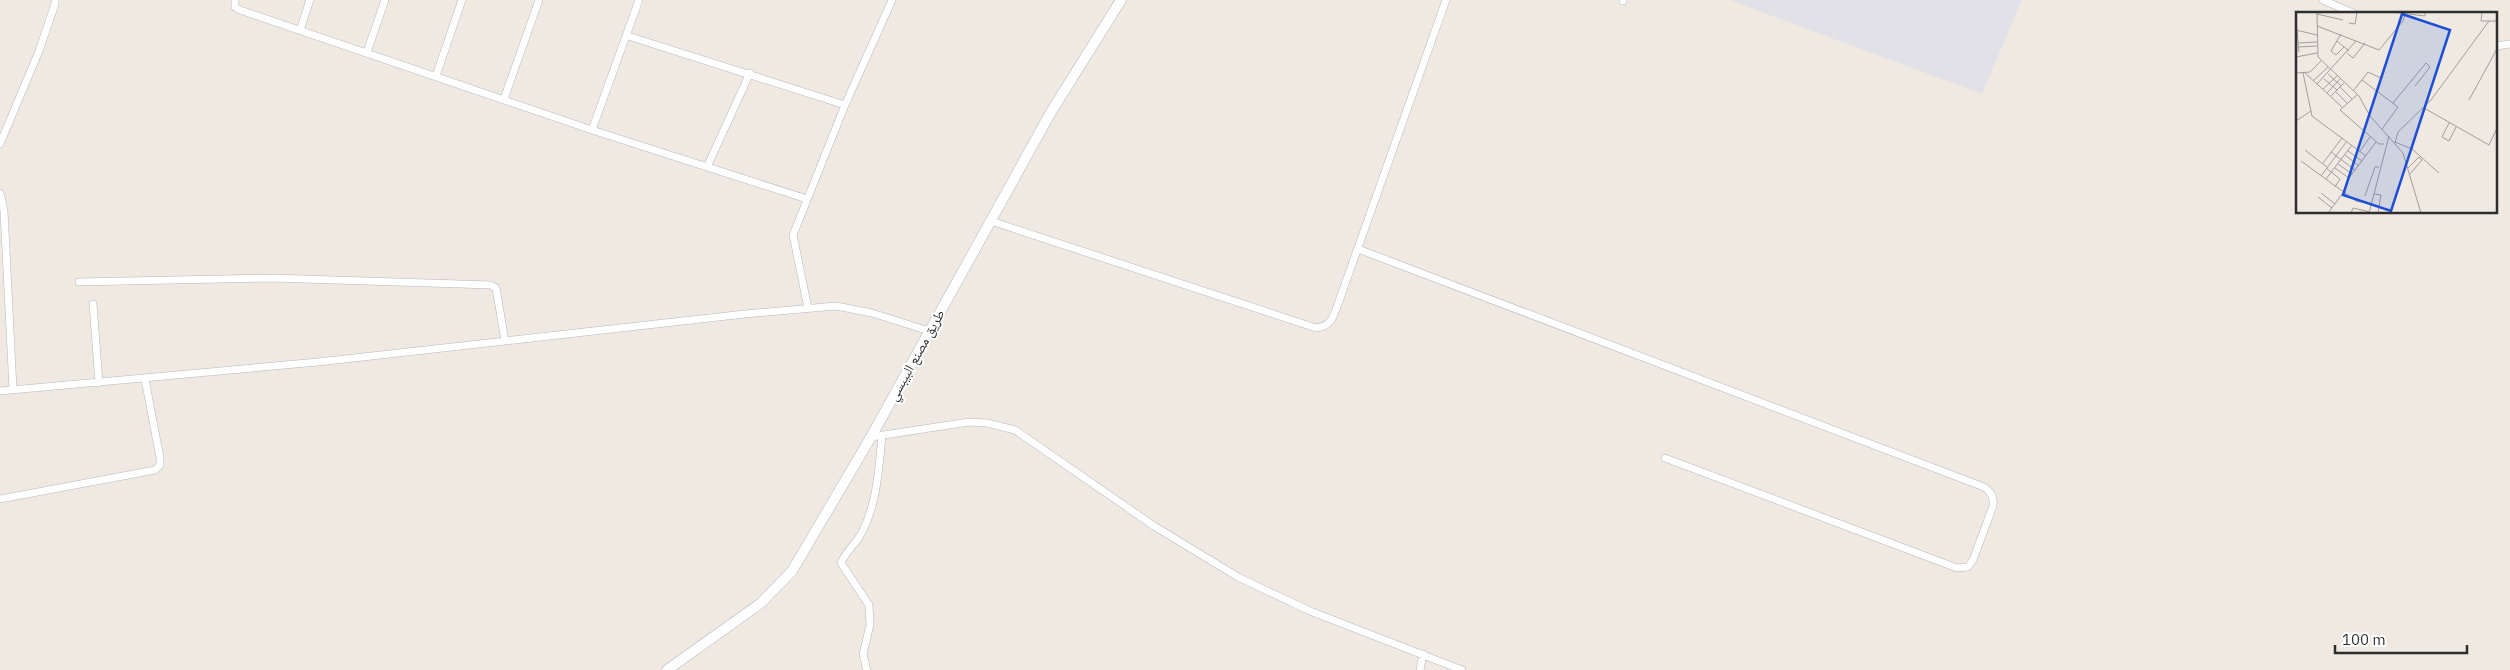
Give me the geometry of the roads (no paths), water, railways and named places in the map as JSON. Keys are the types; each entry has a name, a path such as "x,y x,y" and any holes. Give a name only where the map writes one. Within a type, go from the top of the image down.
{"main road":[{"name":"طريق مصنع البيبسي","path":"667,670 750,613 783,582 805,551 876,436 929,331 1051,112 1121,0"}],"street":[{"path":"0,144 39,51 55,0"},
{"path":"235,0 237,9 592,130 807,199"},
{"path":"300,30 310,0"},
{"path":"367,52 385,0"},
{"path":"436,76 462,0"},
{"path":"504,99 539,0"},
{"path":"592,130 628,36 639,0"},
{"path":"808,308 793,235 845,105 892,0"},
{"path":"991,221 1316,328 1326,327 1331,323 1446,0"},
{"path":"2323,0 2350,12"},
{"path":"628,36 845,105"},
{"path":"707,167 750,74"},
{"path":"0,193 4,211 13,390"},
{"path":"1358,249 1984,487 1991,492 1994,498 1993,506 1973,560 1968,567 1958,568 1665,458"},
{"path":"79,282 272,278 491,285 496,288 505,341"},
{"path":"94,304 99,382"},
{"path":"0,391 318,362 836,306 872,313 929,331"},
{"path":"0,499 156,470 160,465 160,458 146,379"},
{"path":"867,670 864,654 870,625 870,605 841,563 860,536 867,519 876,482 876,436 969,422 987,423 1015,430 1154,526 1238,577 1310,611 1462,670"},
{"path":"1420,670 1423,654"}]}
